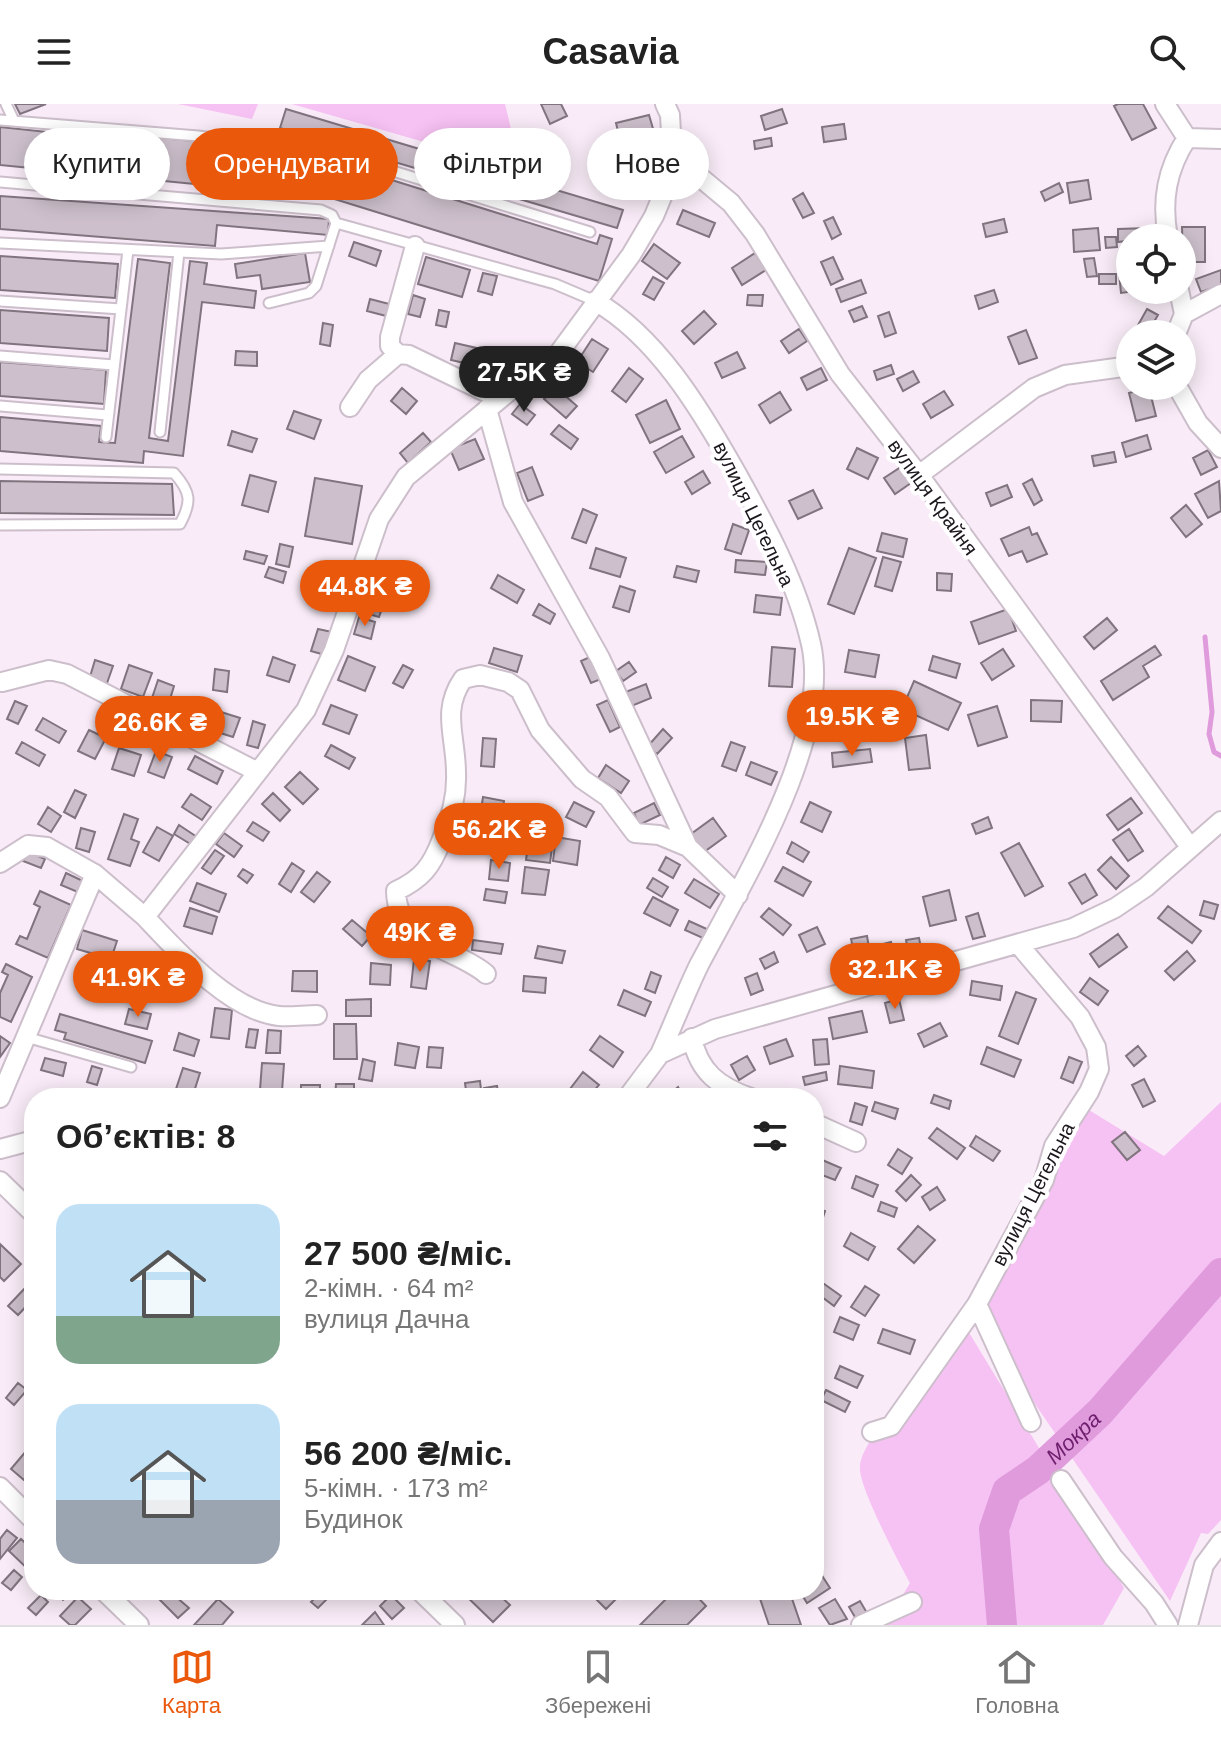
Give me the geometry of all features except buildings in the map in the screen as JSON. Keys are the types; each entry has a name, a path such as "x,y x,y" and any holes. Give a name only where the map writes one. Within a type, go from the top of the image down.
{"street":[{"path":"665,104 670,115 670,128"},
{"path":"1165,104 1187,138"},
{"path":"1187,138 1221,139"},
{"path":"1167,224 1164,199 1168,177 1172,162 1187,138"},
{"name":"вулиця Крайня","path":"709,187 739,213 840,374 919,475 1092,717 1190,847"},
{"path":"145,917 306,710 334,650 379,519 406,477 494,404 550,365 654,216 661,200"},
{"path":"415,246 390,346 398,354 409,355 494,404 513,502 600,658 688,847 738,895"},
{"path":"1184,314 1221,294"},
{"name":"вулиця Цегельна","path":"595,301 613,311 665,364 715,434 786,571 812,646 811,711 803,751 738,895 698,968 660,1054"},
{"path":"1182,304 1182,320"},
{"path":"350,407 368,380 398,354"},
{"path":"919,475 1034,388 1065,375 1116,368"},
{"path":"1185,400 1198,423 1221,448"},
{"path":"2,682 49,670 67,674 256,771"},
{"path":"486,974 477,966 423,940 396,902 396,891 419,880 433,863 454,807 456,774 448,709 463,679 480,675 508,682 520,690 547,739 582,779 608,797 635,833 659,835 688,847"},
{"path":"634,1088 660,1054 692,1038 778,1010 1073,928 1115,908 1146,887 1221,821"},
{"path":"0,863 28,845 47,847 95,874 145,917 195,969 245,1004 279,1016 317,1015"},
{"path":"0,1098 95,874"},
{"name":"вулиця Цегельна","path":"872,1432 891,1426 977,1304 1044,1180 1054,1146 1089,1092 1099,1069 1096,1047 1080,1017 1019,945"},
{"path":"692,1038 697,1061 723,1088"},
{"path":"824,1128 856,1142"},
{"path":"0,1149 24,1143"},
{"path":"0,1181 24,1204"},
{"path":"977,1304 1031,1422"},
{"path":"1061,1480 1113,1557 1154,1603 1168,1625"},
{"path":"0,1487 24,1511"},
{"path":"1188,1625 1204,1565 1221,1542"},
{"path":"112,1600 133,1623"},
{"path":"429,1600 455,1625"},
{"path":"861,1625 912,1602"}],"lane":[{"path":"6,104 14,121"},
{"path":"0,120 198,136 335,153 590,232"},
{"path":"0,182 321,210 332,215 336,223 316,286 309,293 269,303"},
{"path":"336,223 555,284 595,301"},
{"path":"0,243 221,254 329,246"},
{"path":"106,437 128,250"},
{"path":"160,432 179,252"},
{"path":"0,301 121,309"},
{"path":"0,356 114,365"},
{"path":"0,406 108,415"},
{"path":"0,469 174,473 186,487 190,505 180,524 0,525"},
{"path":"811,711 854,719 876,729"},
{"path":"26,1037 131,1067"}],"shaded area":[{"path":"178,104 258,104 252,119"},
{"path":"292,104 505,104 511,128 414,128 414,139 398,135 398,128 375,128"},
{"path":"1221,1102 1221,1520 1208,1534 1201,1533 1170,1601 974,1315 1084,1107 1164,1156"},
{"path":"965,1326 1124,1588 1103,1625 868,1625 898,1603 910,1583 866,1492 860,1469 863,1454 887,1418"}],"waterway":[{"path":"1205,637 1212,712 1209,734 1214,752 1221,756"},
{"name":"Мокра","path":"1002,1625 994,1529 1007,1491 1038,1470 1100,1412 1221,1273"}]}
